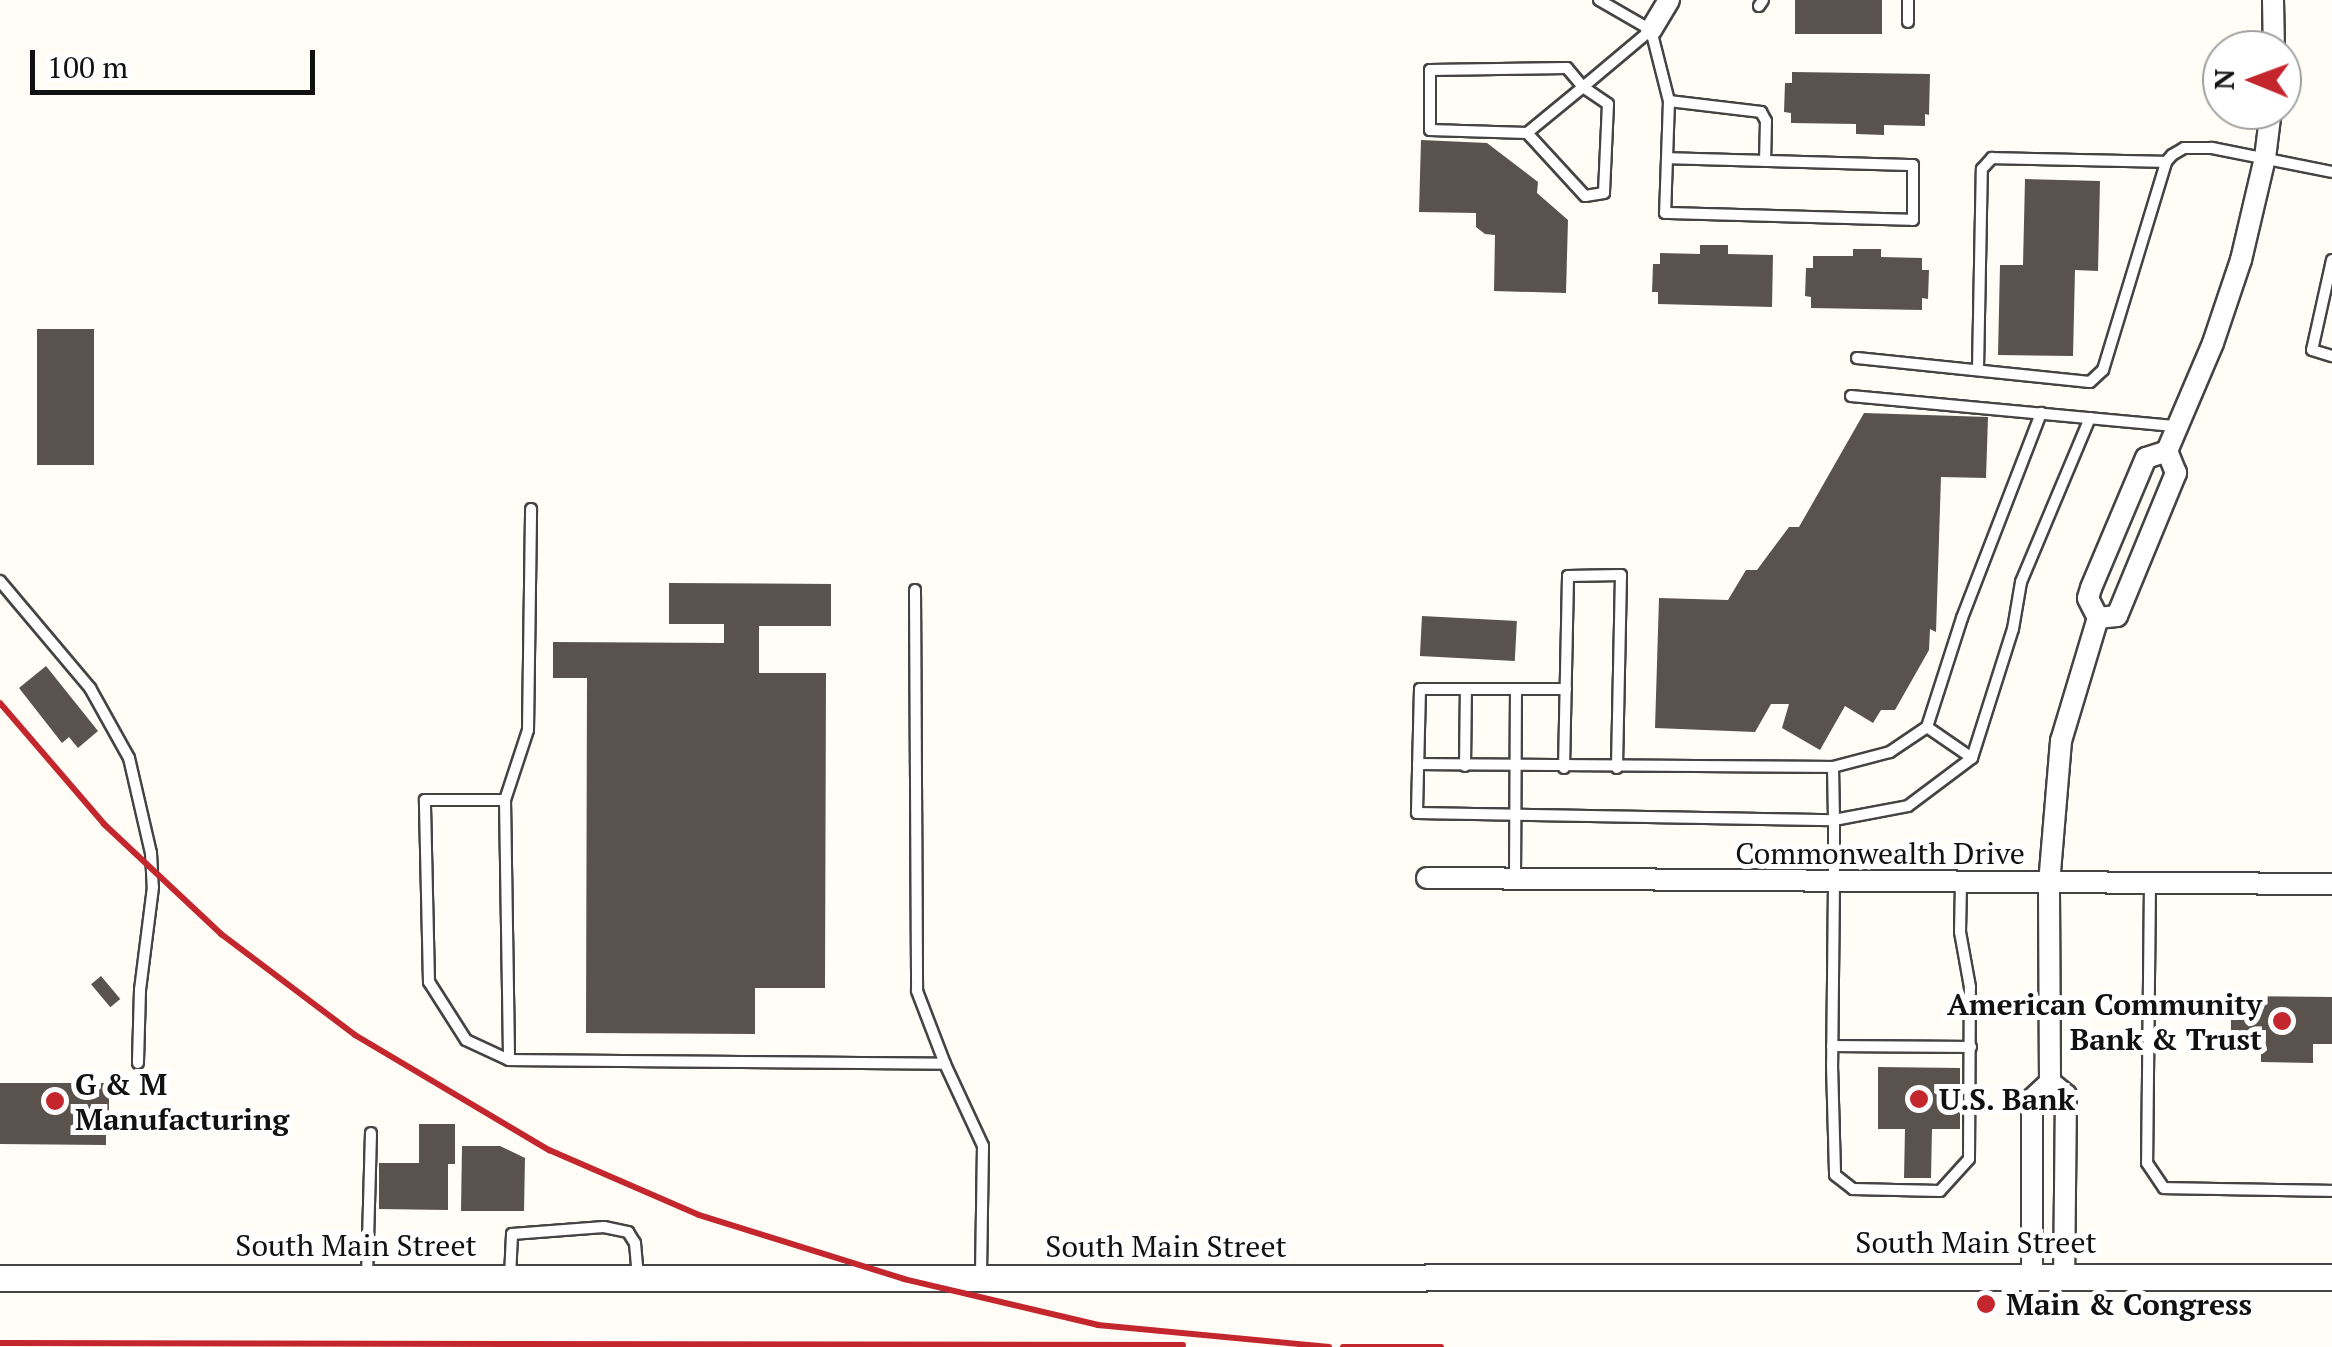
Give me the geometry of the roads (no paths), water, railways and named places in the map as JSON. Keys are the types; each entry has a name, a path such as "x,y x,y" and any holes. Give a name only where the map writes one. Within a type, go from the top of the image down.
{"street":[{"path":"1651,30 1669,0"},
{"path":"2273,0 2274,30"},
{"path":"2098,618 2118,616 2176,473 2167,451 2213,343 2241,260 2268,130"},
{"path":"2032,1274 2032,1098 2050,1082 2048,884 2061,741 2098,618 2088,598 2146,458 2167,451"},
{"name":"Commonwealth Drive","path":"1428,878 1834,884 2332,884"},
{"path":"2050,1082 2066,1095 2064,1274"},
{"name":"South Main Street","path":"0,1278 2032,1274 2332,1277"}],"lane":[{"path":"1599,0 1651,30 1669,101 1664,213 1913,220 1913,165 1667,158"},
{"path":"1908,0 1908,22"},
{"path":"1527,133 1585,196 1604,193 1608,104 1583,87 1567,68 1430,70 1430,130 1527,133 1583,87 1651,30"},
{"path":"1669,101 1761,112 1766,120 1766,161"},
{"path":"1857,358 2090,382 2104,370 2166,162 2184,148 2265,158 2332,172"},
{"path":"1978,369 1982,169 1992,158 2166,162"},
{"path":"2332,260 2312,350 2332,356"},
{"path":"1850,396 2178,426"},
{"path":"1418,764 1564,768 1833,766 1890,752 1927,727 1962,618 2041,413"},
{"path":"1566,689 1420,689 1417,813 1834,820 1908,806 1972,758 2012,629 2021,582 2090,418"},
{"path":"509,1060 505,800 528,730 531,509"},
{"path":"1564,768 1568,576 1621,575 1617,768"},
{"path":"0,582 90,688 129,758 151,853 153,887 140,990 138,1063"},
{"path":"915,590 917,991 945,1064 984,1146 980,1279"},
{"path":"1465,766 1466,689"},
{"path":"1515,880 1516,689"},
{"path":"1927,727 1972,758"},
{"path":"1833,766 1832,1046 1836,1175 1854,1189 1940,1191 1969,1159 1970,987 1960,932 1961,884"},
{"path":"505,800 424,800 429,982 466,1040 509,1060 945,1064"},
{"path":"2150,884 2148,1164 2164,1188 2332,1190"},
{"path":"1832,1046 1971,1048"},
{"path":"366,1277 371,1133"},
{"path":"510,1278 512,1234 604,1227 628,1232 635,1243 638,1278"}],"railway":[{"path":"0,703 104,824 221,934 355,1035 549,1150 699,1215 904,1279 1098,1325 1329,1347"},
{"path":"0,1343 1183,1345"},
{"path":"1343,1347 1441,1347"}],"place":[{"name":"American Community Bank & Trust","path":"2282,1021"},
{"name":"U.S. Bank","path":"1919,1099"},
{"name":"G & M Manufacturing","path":"55,1101"},
{"name":"Main & Congress","path":"1986,1304"}]}
